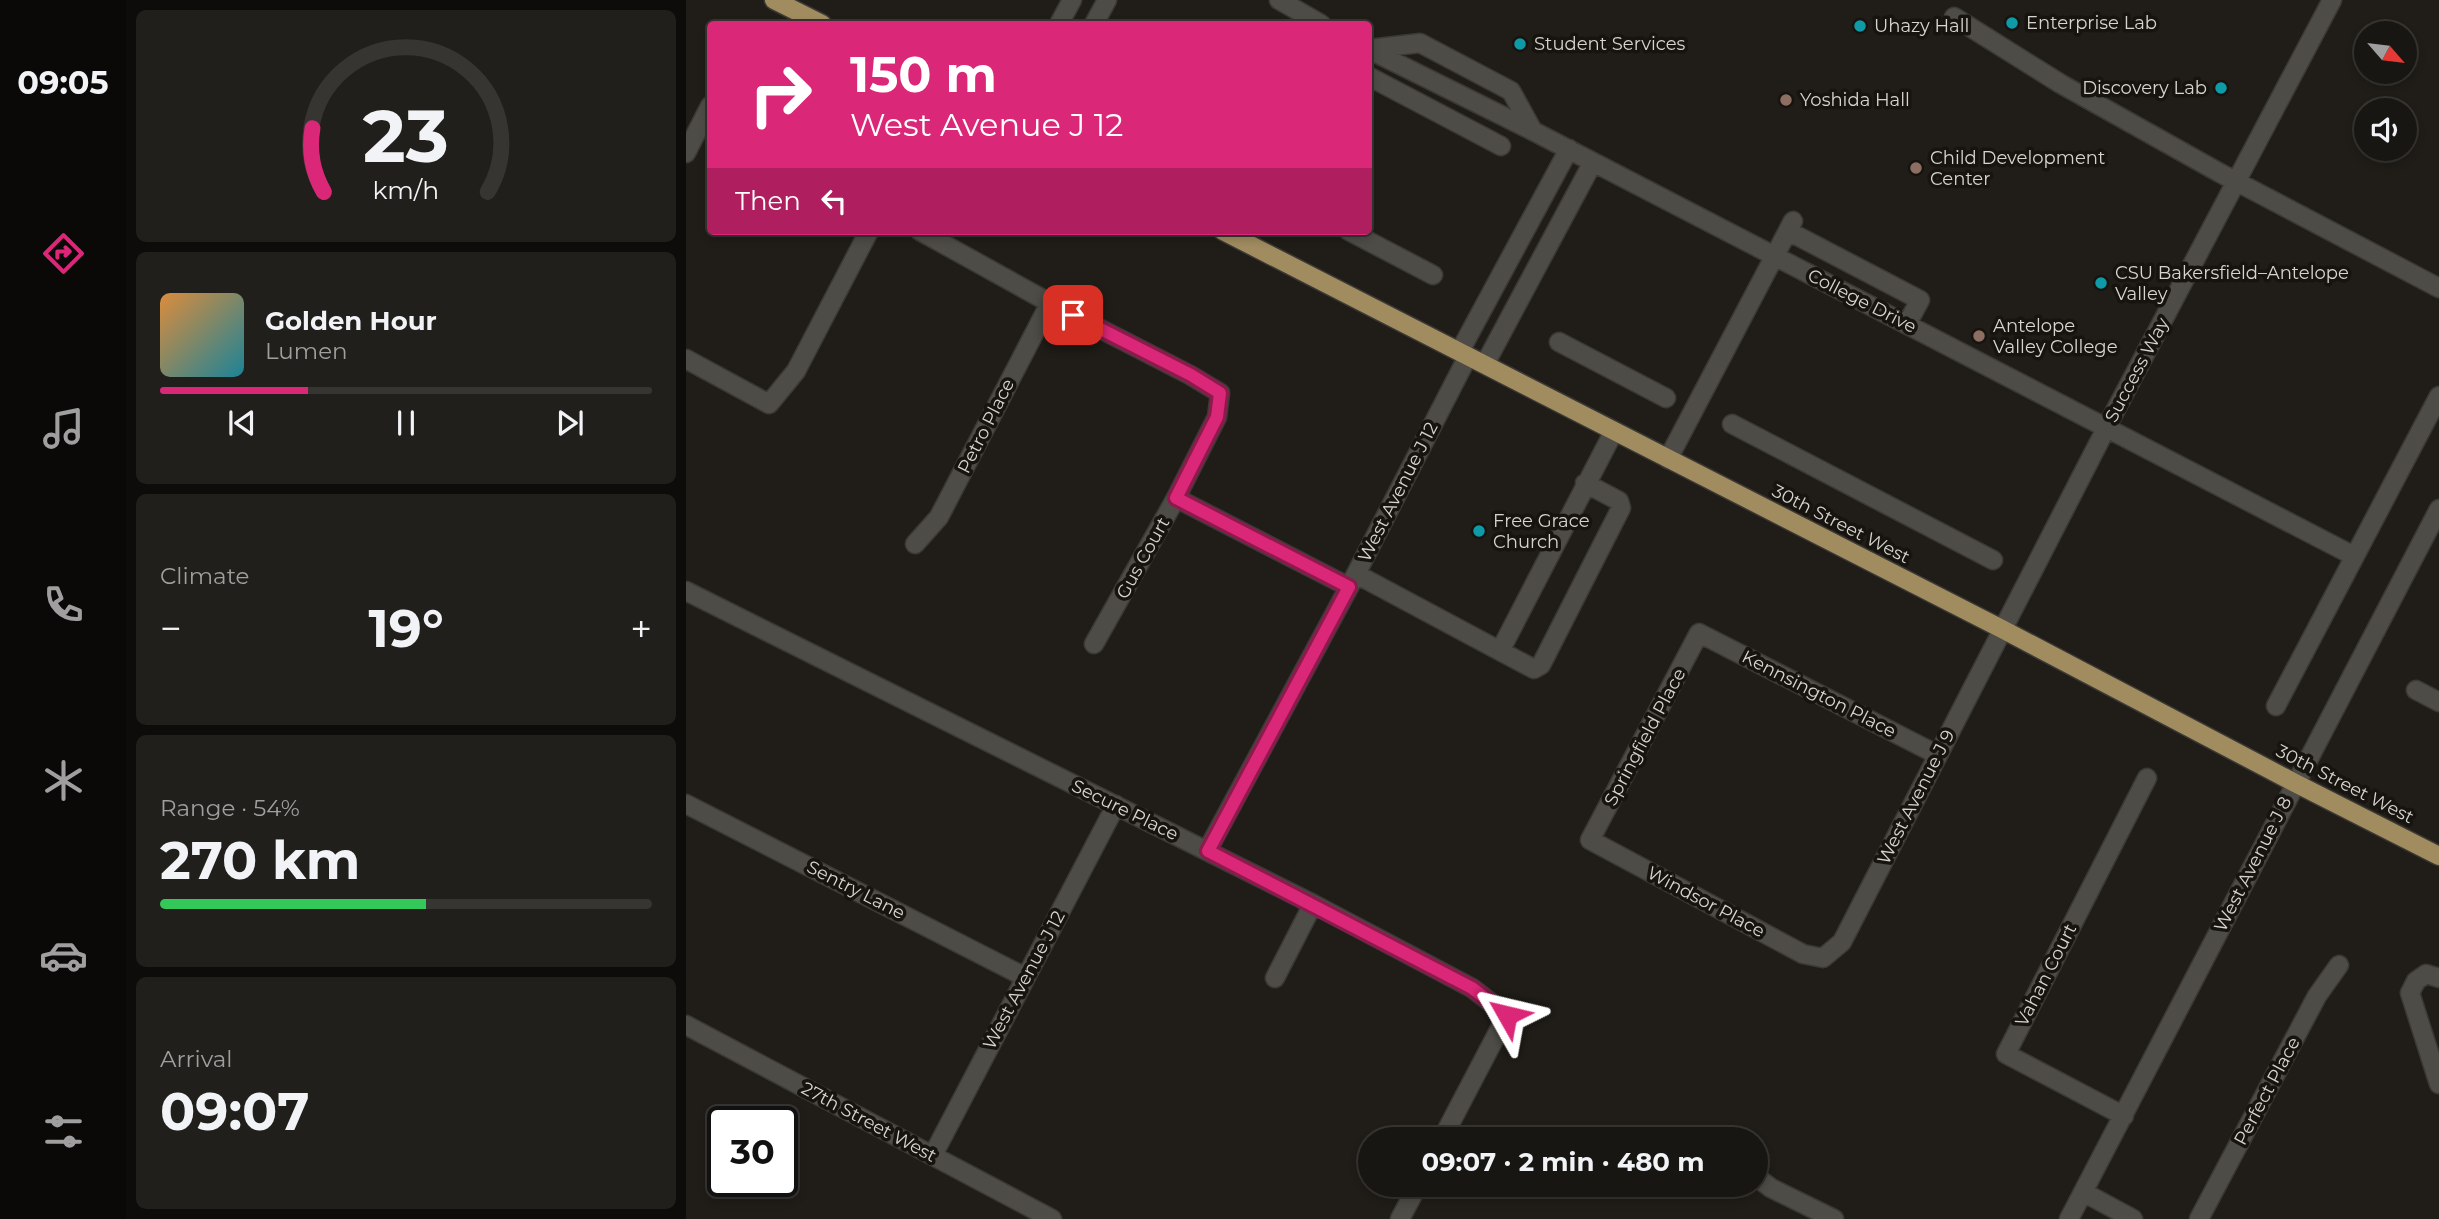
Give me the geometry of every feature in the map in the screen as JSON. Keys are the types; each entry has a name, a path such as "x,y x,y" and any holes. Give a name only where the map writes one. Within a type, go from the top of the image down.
{"main road":[{"path":"774,0 816,21"},
{"name":"30th Street West","path":"1231,235 2002,629 2439,856"}],"street":[{"path":"1061,21 1072,0"},
{"path":"1096,21 1107,0"},
{"path":"1279,0 1316,21"},
{"name":"Success Way","path":"2002,629 2332,0"},
{"path":"1954,17 2061,84 2236,181 2439,288"},
{"path":"1372,49 1420,43 1511,91 1533,131"},
{"name":"College Drive","path":"1372,50 1569,149 2354,556"},
{"path":"1372,78 1501,146"},
{"path":"686,153 707,112"},
{"path":"1471,357 1569,149"},
{"path":"1471,357 1593,162"},
{"path":"1668,459 1791,226 1928,304 1907,324"},
{"path":"686,359 769,404 796,371 867,235"},
{"path":"927,235 1050,303"},
{"path":"1357,235 1433,275"},
{"name":"Gus Court","path":"1050,303 1191,375 1220,393 1217,417 1176,498 1094,643"},
{"name":"Petro Place","path":"915,544 939,517 1050,303"},
{"path":"1559,342 1665,398"},
{"name":"West Avenue J 12","path":"1208,851 1471,357"},
{"path":"2276,706 2439,396"},
{"path":"1732,424 1993,560"},
{"path":"1500,651 1614,431"},
{"path":"1176,498 1534,669 1541,665 1621,508 1619,501 1585,484"},
{"name":"West Avenue J 8","path":"2069,1219 2439,509"},
{"name":"Secure Place","path":"686,591 1313,904 1472,988 1507,1015 1448,1127"},
{"name":"West Avenue J 9","path":"1823,958 1842,942 2002,629"},
{"name":"Kennsington Place","path":"1699,634 1938,755"},
{"name":"Springfield Place","path":"1590,840 1699,634"},
{"path":"2416,690 2439,702"},
{"name":"Vahan Court","path":"2124,1116 2006,1054 2147,778"},
{"name":"Sentry Lane","path":"686,804 1025,977"},
{"name":"West Avenue J 12","path":"933,1155 1116,805"},
{"name":"Windsor Place","path":"1590,840 1803,954 1823,958"},
{"path":"1275,978 1313,904"},
{"name":"Perfect Place","path":"2199,1219 2317,996 2339,965"},
{"path":"2439,978 2426,974 2416,981 2410,993 2439,1084"},
{"name":"27th Street West","path":"686,1025 1052,1219"},
{"path":"1768,1186 1834,1219"},
{"path":"2084,1192 2133,1219"},
{"path":"1400,1219 1412,1197"}],"place":[{"name":"Enterprise Lab","path":"2012,23"},
{"name":"Uhazy Hall","path":"1860,26"},
{"name":"Student Services","path":"1520,44"},
{"name":"Discovery Lab","path":"2221,88"},
{"name":"Yoshida Hall","path":"1786,100"},
{"name":"Child Development Center","path":"1916,168"},
{"name":"CSU Bakersfield–Antelope Valley","path":"2101,283"},
{"name":"Antelope Valley College","path":"1979,336"},
{"name":"Free Grace Church","path":"1479,531"}],"route":[{"path":"1073,315 1191,375 1220,393 1217,417 1176,498 1349,587 1208,851 1472,988 1507,1015"}]}
